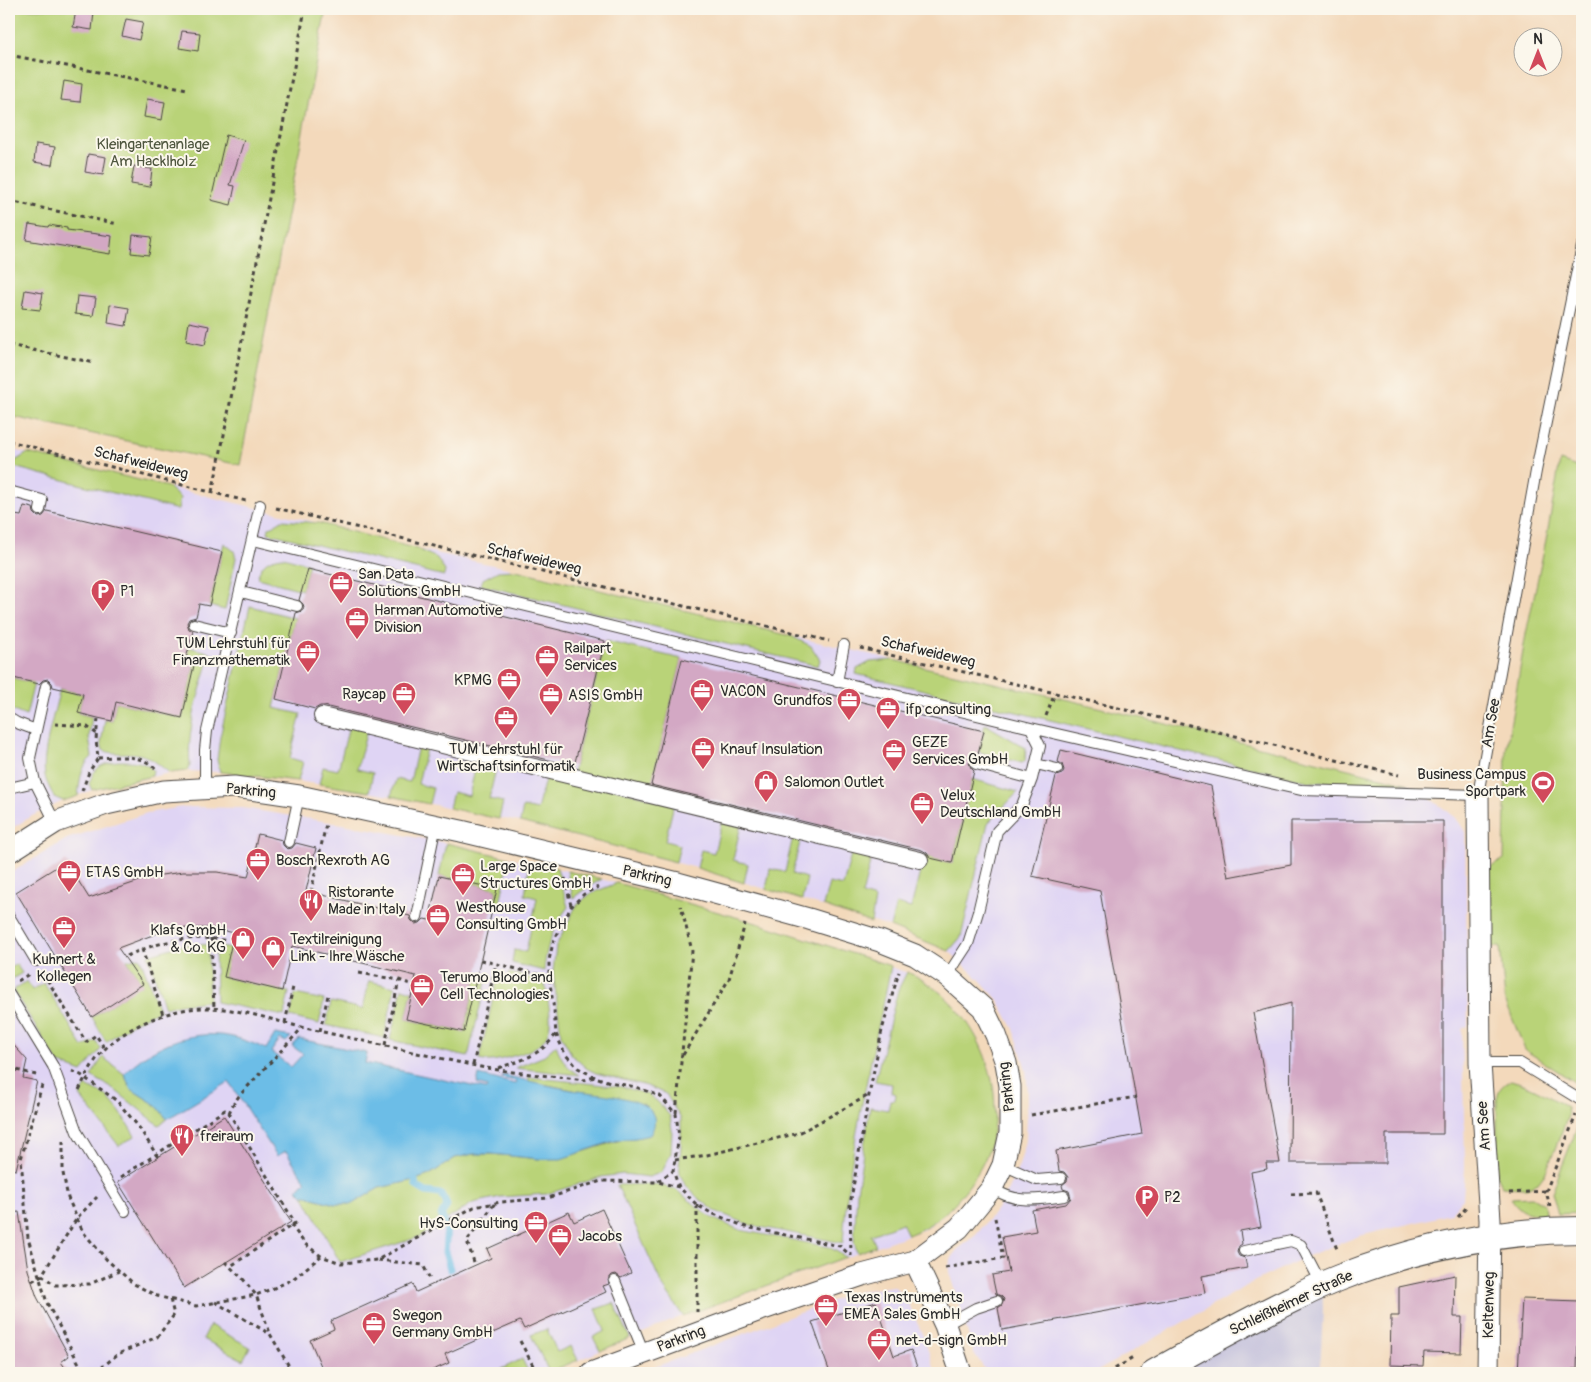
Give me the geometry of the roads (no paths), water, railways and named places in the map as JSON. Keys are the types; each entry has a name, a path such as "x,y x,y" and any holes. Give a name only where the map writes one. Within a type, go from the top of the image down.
{"street":[{"path":"322,716 920,860"},
{"name":"Parkring","path":"9,852 56,822 106,804 164,791 234,787 299,796 436,825 678,883 809,919 880,941 915,954 947,976 983,1008 1006,1063 1010,1086 1010,1133 1003,1165 992,1188 958,1228 915,1261 862,1275 760,1310 590,1373"},
{"name":"Am See","path":"1478,794 1480,1063 1490,1236"},
{"name":"Schleißheimer Straße","path":"1154,1373 1259,1314 1338,1278 1422,1251 1490,1236 1552,1230 1582,1230"},
{"name":"Keltenweg","path":"1488,1373 1490,1236"},
{"path":"915,1261 945,1325 961,1373"}],"lane":[{"name":"Am See","path":"1478,794 1536,471 1582,246"},
{"path":"9,491 42,500 40,510"},
{"path":"205,788 207,731 260,505"},
{"path":"253,540 837,682 1301,790 1478,794"},
{"path":"241,592 298,606"},
{"path":"194,624 231,633"},
{"path":"837,682 844,645"},
{"path":"46,686 30,758 35,782 56,822"},
{"path":"9,718 36,730"},
{"path":"947,976 968,944 978,912 997,831 1022,806 1032,780 1040,746 1031,728"},
{"path":"976,764 1032,780"},
{"path":"1036,764 1057,769"},
{"path":"9,788 35,782"},
{"path":"289,842 299,796"},
{"path":"417,917 436,825"},
{"path":"9,916 36,961"},
{"path":"9,994 53,1066 78,1132 125,1211"},
{"path":"1480,1063 1520,1063 1582,1101"},
{"path":"1003,1165 1037,1180 1061,1178"},
{"path":"992,1188 998,1192 1020,1199 1036,1200 1064,1196"},
{"path":"1244,1251 1292,1241 1300,1245 1322,1285"},
{"path":"615,1281 644,1353"},
{"path":"945,1325 976,1308 997,1301"}],"water":[{"path":"275,1034 291,1037 286,1042 280,1039 271,1052 291,1067 303,1054 292,1046 299,1039 367,1053 365,1063 486,1089 487,1087 477,1084 479,1075 515,1084 516,1081 502,1078 503,1075 563,1088 625,1098 644,1105 650,1110 654,1116 654,1126 650,1135 611,1142 561,1159 539,1159 492,1154 473,1154 455,1158 429,1175 379,1188 352,1204 335,1204 303,1195 297,1189 306,1182 286,1151 277,1156 229,1082 167,1119 156,1105 131,1089 124,1074 148,1054 176,1041 191,1037 222,1035 237,1038 266,1049"}],"waterway":[{"path":"415,1180 416,1186 426,1192 440,1194 445,1200 447,1206 441,1215 447,1227 445,1252 450,1269"}],"place":[{"name":"San Data Solutions GmbH","path":"341,604"},
{"name":"P1","path":"103,612"},
{"name":"Harman Automotive Division","path":"357,640"},
{"name":"TUM Lehrstuhl für Finanzmathematik","path":"308,673"},
{"name":"Railpart Services","path":"547,678"},
{"name":"KPMG","path":"509,701"},
{"name":"VACON","path":"702,712"},
{"name":"Raycap","path":"404,715"},
{"name":"ASIS GmbH","path":"551,716"},
{"name":"Grundfos","path":"849,721"},
{"name":"ifp consulting","path":"888,730"},
{"name":"TUM Lehrstuhl für Wirtschaftsinformatik","path":"506,739"},
{"name":"Knauf Insulation","path":"703,770"},
{"name":"GEZE Services GmbH","path":"894,772"},
{"name":"Salomon Outlet","path":"766,803"},
{"name":"Business Campus Sportpark","path":"1543,804"},
{"name":"Velux Deutschland GmbH","path":"922,825"},
{"name":"Bosch Rexroth AG","path":"258,881"},
{"name":"ETAS GmbH","path":"69,893"},
{"name":"Large Space Structures GmbH","path":"463,896"},
{"name":"Ristorante Made in Italy","path":"311,922"},
{"name":"Westhouse Consulting GmbH","path":"438,937"},
{"name":"Kuhnert & Kollegen","path":"64,949"},
{"name":"Klafs GmbH & Co. KG","path":"243,960"},
{"name":"Textilreinigung Link - Ihre Wäsche","path":"273,969"},
{"name":"Terumo Blood and Cell Technologies","path":"422,1007"},
{"name":"freiraum","path":"182,1157"},
{"name":"P2","path":"1147,1218"},
{"name":"HvS-Consulting","path":"536,1244"},
{"name":"Jacobs","path":"560,1257"},
{"name":"Texas Instruments EMEA Sales GmbH","path":"826,1327"},
{"name":"Swegon Germany GmbH","path":"374,1345"},
{"name":"net-d-sign GmbH","path":"879,1361"}],"park label":[{"name":"Kleingartenanlage Am Hacklholz","path":"153,152"}]}
